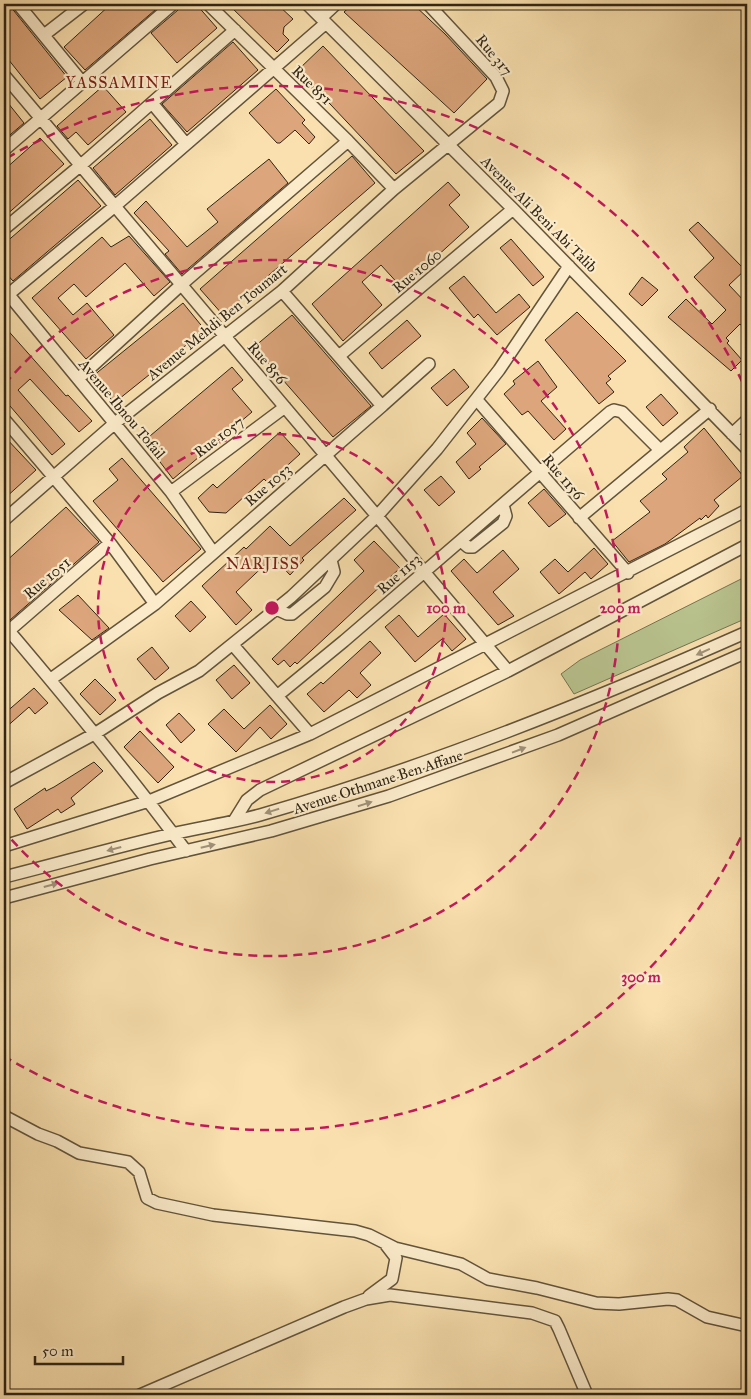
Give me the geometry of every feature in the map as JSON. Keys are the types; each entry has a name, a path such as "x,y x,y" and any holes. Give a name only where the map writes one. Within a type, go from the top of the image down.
{"street":[{"path":"18,4 82,82"},
{"path":"44,35 84,4"},
{"path":"4,150 173,4"},
{"name":"Rue 851","path":"208,4 348,141 394,189"},
{"name":"Avenue Ali Beni Abi Talib","path":"307,4 513,209 747,449"},
{"path":"5,294 115,206 274,69 324,20 336,4"},
{"name":"Rue 317","path":"428,4 496,77 503,91 499,103 448,144"},
{"path":"4,229 81,165 235,30"},
{"name":"Rue 856","path":"4,75 508,671"},
{"path":"152,103 186,144"},
{"path":"78,378 182,284 348,141"},
{"name":"Avenue Mehdi Ben Toumart","path":"4,520 115,423 282,291 394,189 448,144"},
{"name":"Rue 1060","path":"340,356 513,209"},
{"path":"4,783 96,733 158,693 199,671 276,609 331,560 378,515 477,400 569,266"},
{"path":"282,291 382,406"},
{"name":"Avenue Ibnou Tofail","path":"5,294 78,378 171,492 213,552"},
{"name":"Rue 1053","path":"51,680 155,604 429,364"},
{"name":"Rue 1156","path":"477,400 628,573"},
{"name":"Rue 1057","path":"171,492 285,407"},
{"path":"579,518 710,409"},
{"name":"Rue 1153","path":"276,696 614,410 622,412 660,450"},
{"path":"4,419 110,544 155,604"},
{"path":"732,434 747,420"},
{"path":"4,846 149,800 310,734 628,573 747,510"},
{"name":"Rue 1051","path":"5,630 110,544"},
{"path":"234,821 241,806 260,790 508,671 747,545"},
{"path":"5,630 96,733 149,800 186,851"},
{"name":"Avenue Othmane Ben Affane","path":"4,877 173,833 234,821 326,795 502,734 602,694 747,632"},
{"path":"233,645 310,734"},
{"name":"Avenue Othmane Ben Affane","path":"4,898 325,816 475,767 613,713 747,652"},
{"path":"4,1116 79,1153 128,1162 140,1172 147,1198 157,1203 213,1215 355,1231 395,1248 461,1264 488,1279 500,1282 537,1288 607,1305 668,1299 677,1300 707,1317 747,1326"},
{"path":"366,1299 392,1279 396,1258 384,1242"},
{"path":"140,1395 366,1299 390,1295 506,1308 532,1313 552,1320 559,1329 587,1395"}],"green space":[{"path":"747,576 747,618 574,694 561,674 580,660"}],"building":[{"path":"111,4 162,4 85,70 64,47"},
{"path":"180,4 196,4 217,28 177,63 151,33 178,10"},
{"path":"228,4 277,4 293,19 284,27 283,34 289,40 277,52"},
{"path":"353,4 413,4 445,34 487,79 454,113 344,12"},
{"path":"10,6 67,77 40,99 4,54 4,11"},
{"path":"233,42 258,70 187,132 162,104"},
{"path":"323,46 424,151 396,174 298,70"},
{"path":"103,86 126,112 88,145 76,132 68,139 57,126"},
{"path":"276,89 305,120 302,123 315,137 309,144 295,130 280,143 277,143 249,113"},
{"path":"4,98 24,123 4,140"},
{"path":"150,119 172,145 115,195 93,168"},
{"path":"40,138 64,164 4,217 4,170"},
{"path":"352,156 375,183 223,315 200,289"},
{"path":"269,159 288,183 182,274 165,254 169,251 134,213 146,201 187,247 218,222 207,209"},
{"path":"78,180 101,206 13,281 4,271 4,244"},
{"path":"448,182 460,195 449,205 469,227 402,288 381,265 362,282 382,305 343,341 312,304"},
{"path":"698,222 745,270 729,285 747,304 747,332 740,324 726,338 729,341 727,343 742,360 731,371 668,317 686,299 712,324 726,310 694,277 714,258 689,230"},
{"path":"129,236 170,282 154,296 125,263 86,297 74,284 58,298 73,315 87,303 114,335 86,359 32,298 102,237 111,247"},
{"path":"511,239 544,277 533,286 500,248"},
{"path":"464,276 496,313 519,294 530,307 497,335 478,314 474,318 449,288"},
{"path":"642,277 658,290 642,306 629,294"},
{"path":"183,303 205,330 114,403 93,376"},
{"path":"577,312 626,361 608,376 611,379 606,383 614,392 599,404 545,340"},
{"path":"292,315 371,406 333,437 254,347"},
{"path":"407,320 421,336 382,369 369,353"},
{"path":"4,326 66,396 68,395 92,421 79,432 30,379 18,390 65,444 52,455 4,399"},
{"path":"538,361 557,387 541,401 566,429 554,440 528,411 522,415 504,394 515,384 513,381"},
{"path":"232,367 243,380 232,389 252,412 173,479 144,441"},
{"path":"454,369 469,387 447,406 431,388"},
{"path":"661,394 678,413 663,426 646,407"},
{"path":"482,418 506,444 479,467 481,469 469,479 456,462 476,444 467,433"},
{"path":"704,428 743,476 714,500 719,506 708,518 706,515 701,520 700,518 665,544 629,562 612,541 650,512 640,501 667,479 662,474 688,452 684,447"},
{"path":"280,432 300,454 268,483 264,479 226,513 209,512 198,498 213,484 217,488"},
{"path":"4,436 36,470 4,499"},
{"path":"122,458 201,549 163,582 93,501 118,480 109,469"},
{"path":"441,476 455,492 439,506 424,490"},
{"path":"544,489 566,514 549,527 528,503"},
{"path":"344,498 356,510 302,558 304,560 290,575 273,557 236,592 252,610 236,625 202,586 270,526 290,546"},
{"path":"66,507 99,542 10,620 4,616 4,563"},
{"path":"374,541 400,568 297,664 295,662 290,667 284,660 278,665 272,659 364,571 354,560"},
{"path":"594,548 608,564 591,579 585,572 559,594 540,572 555,559 568,572"},
{"path":"503,550 519,569 493,592 514,616 498,625 451,571 464,559 477,573"},
{"path":"78,595 109,628 92,640 59,610"},
{"path":"191,601 206,617 190,632 175,616"},
{"path":"444,614 466,639 452,651 442,639 415,662 385,627 399,615 418,637"},
{"path":"370,641 381,653 360,673 371,685 357,698 349,690 324,712 307,694 321,682 323,684"},
{"path":"152,647 169,668 155,680 137,659"},
{"path":"234,665 250,683 232,699 216,680"},
{"path":"95,679 116,700 100,715 80,694"},
{"path":"34,688 48,703 35,714 29,707 4,729 4,714"},
{"path":"270,705 287,724 271,739 260,727 236,752 208,724 224,709 244,729"},
{"path":"179,713 195,730 181,743 166,725"},
{"path":"140,731 174,767 158,783 124,747"},
{"path":"94,762 103,771 71,798 75,804 61,813 58,809 27,829 14,809 45,788 46,791 54,787"}],"district":[{"name":"YASSAMINE","path":"119,82"},
{"name":"NARJISS","path":"263,563"}]}
